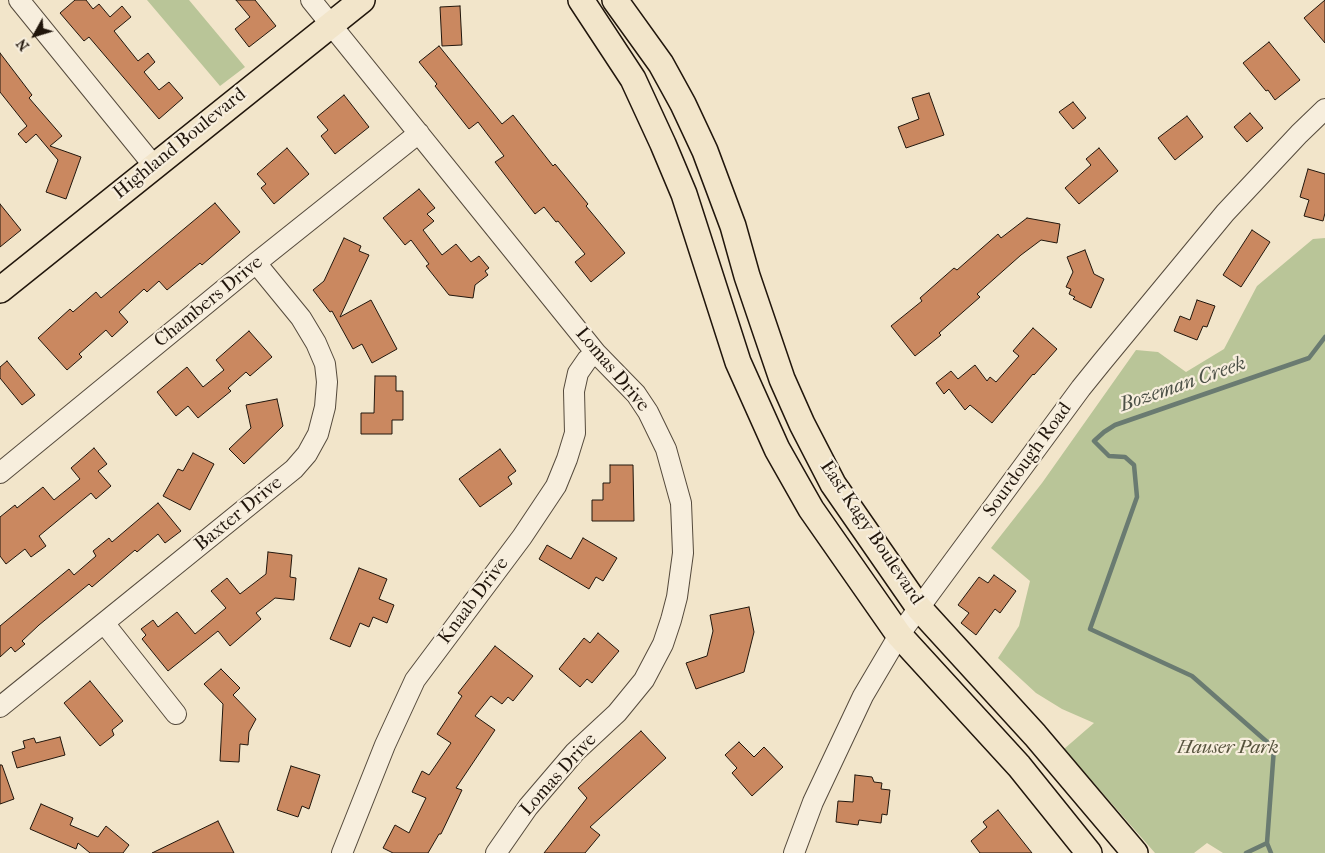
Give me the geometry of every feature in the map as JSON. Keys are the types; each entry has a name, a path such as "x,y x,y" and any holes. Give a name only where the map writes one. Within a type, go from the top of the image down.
{"main road":[{"name":"Highland Boulevard","path":"0,290 362,0"},
{"name":"East Kagy Boulevard","path":"581,0 632,79 663,144 684,194 738,362 777,448 811,509 899,635 1019,766 1089,853"},
{"name":"East Kagy Boulevard","path":"615,0 661,64 683,104 705,151 733,226 747,276 782,379 802,424 834,484 919,608 1034,735 1135,853"}],"street":[{"path":"20,0 154,166"},
{"name":"Lomas Drive","path":"311,0 596,352 636,394 648,412 666,449 681,503 683,553 677,597 672,620 663,644 644,680 617,713 575,752 540,793 496,853"},
{"name":"Sourdough Road","path":"794,853 813,802 863,696 899,635 1081,388 1119,341 1225,213 1325,109"},
{"name":"Chambers Drive","path":"0,474 256,263 419,133"},
{"name":"Baxter Drive","path":"3,697 104,623 294,469 307,454 318,434 325,407 327,382 325,364 316,343 301,318 256,263"},
{"name":"Knaab Drive","path":"342,853 385,745 415,680 522,537 556,486 575,433 574,391 578,373 587,360 596,352"},
{"path":"104,623 176,714"}],"green space":[{"path":"147,0 189,0 245,67 220,86"},
{"name":"Hauser Park","path":"1325,238 1325,853 1223,853 1207,843 1194,853 1155,853 1064,749 1094,723 1062,709 1036,693 998,658 1019,626 1030,581 991,548 1042,483 1136,350 1158,352 1186,372 1224,349 1257,286 1313,239"}],"building":[{"path":"75,0 86,0 93,9 99,4 110,17 122,6 131,17 114,31 138,61 148,53 155,62 144,72 159,90 169,82 183,98 159,119 89,37 84,41 60,13"},
{"path":"236,0 255,0 276,26 249,47 235,29 250,17"},
{"path":"1325,0 1325,43 1304,18"},
{"path":"460,6 462,45 442,46 440,7"},
{"path":"1269,42 1300,80 1275,100 1243,63"},
{"path":"439,46 502,124 513,115 553,166 555,164 588,204 586,206 625,253 591,282 575,262 585,254 544,207 535,214 495,162 504,156 478,122 469,129 435,86 437,84 419,62"},
{"path":"0,53 32,95 29,98 62,136 50,146 81,157 66,199 46,192 58,160 36,134 26,143 18,134 27,126 0,92"},
{"path":"929,93 944,135 906,148 898,127 919,119 912,98"},
{"path":"344,95 369,127 335,154 321,136 328,130 317,117"},
{"path":"1073,102 1086,118 1073,129 1059,112"},
{"path":"1250,113 1263,128 1247,142 1234,127"},
{"path":"1187,116 1203,137 1175,160 1158,138"},
{"path":"287,148 309,174 274,204 261,188 266,184 257,174"},
{"path":"1099,148 1118,171 1079,204 1065,188 1091,165 1086,159"},
{"path":"1308,169 1325,174 1325,213 1323,221 1304,216 1309,200 1300,197"},
{"path":"419,189 435,208 427,214 434,221 423,230 442,255 456,244 471,262 479,256 489,268 485,271 488,275 475,285 473,298 449,295 426,266 429,264 411,240 405,245 383,218"},
{"path":"215,203 240,232 202,265 200,263 167,290 159,281 147,292 144,289 119,312 128,322 112,337 106,330 79,354 82,357 67,370 38,338 70,309 73,312 96,292 101,298"},
{"path":"0,204 21,230 0,247"},
{"path":"1027,218 1060,224 1057,243 1041,240 1021,255 977,294 980,297 939,333 941,335 915,356 891,326 922,301 920,298 954,268 957,270 998,234 1001,238"},
{"path":"1252,230 1270,242 1241,287 1223,275"},
{"path":"344,238 361,246 359,251 369,255 340,317 371,300 397,349 372,363 362,344 353,349 332,311 330,312 313,290 324,281"},
{"path":"1085,250 1094,274 1104,279 1091,308 1073,299 1075,297 1069,294 1071,289 1066,287 1073,272 1067,257"},
{"path":"1197,300 1215,306 1207,327 1203,326 1197,340 1174,331 1180,316 1190,320"},
{"path":"1033,328 1057,349 1033,374 992,423 970,405 965,410 949,389 944,394 936,383 951,371 958,379 975,365 987,381 990,377 996,382 1019,356 1013,351"},
{"path":"249,331 272,357 250,376 246,372 228,388 231,391 198,418 188,406 176,416 157,392 187,367 203,387 224,370 216,360"},
{"path":"7,361 35,395 22,405 0,378 0,367"},
{"path":"375,376 396,376 396,391 403,391 403,420 392,420 392,434 361,434 361,413 374,413"},
{"path":"277,399 283,426 244,464 229,449 251,428 246,405"},
{"path":"94,448 107,464 98,471 111,486 96,499 91,493 39,536 46,546 31,557 25,549 6,564 0,556 0,517 15,505 17,508 43,487 54,500 80,479 71,468"},
{"path":"500,449 516,471 508,477 512,484 480,507 459,479"},
{"path":"193,453 214,464 190,510 163,496 178,469 183,471"},
{"path":"610,465 633,465 634,521 592,521 592,500 603,500 603,483 610,483"},
{"path":"158,503 181,531 165,543 158,534 137,552 135,550 92,587 89,584 39,625 22,641 25,644 15,652 11,647 0,657 0,626 69,569 74,575 96,556 93,551 109,538 112,542"},
{"path":"583,538 617,558 603,581 596,577 589,589 539,559 547,545 571,559"},
{"path":"268,552 292,555 290,577 296,578 294,600 275,598 256,613 261,619 230,646 218,631 168,671 142,639 146,635 141,629 153,620 158,627 177,612 195,634 226,608 211,591 227,578 240,594 266,574"},
{"path":"359,568 387,579 379,599 394,605 387,623 373,617 369,627 360,623 350,647 330,639"},
{"path":"994,575 1016,591 1000,613 995,609 976,635 961,623 969,613 958,605 979,577 988,583"},
{"path":"749,607 754,632 744,672 696,689 686,663 707,656 713,631 710,615"},
{"path":"598,633 619,651 592,683 587,679 580,687 559,669 584,638 590,643"},
{"path":"495,646 533,676 513,701 508,697 502,704 491,696 475,716 495,730 456,788 462,790 441,834 439,834 428,853 393,853 383,848 395,825 409,833 426,798 412,792 422,771 429,775 451,743 437,734 462,696 458,693"},
{"path":"221,669 240,688 233,695 256,719 249,732 248,745 240,744 239,762 220,761 223,704 204,684"},
{"path":"90,681 123,721 112,730 114,735 100,746 64,703"},
{"path":"641,731 666,758 590,827 600,835 585,853 544,853 587,798 578,788"},
{"path":"60,737 65,755 17,768 12,752 25,748 23,741 34,738 36,743"},
{"path":"739,742 754,757 764,747 783,767 752,796 732,773 737,768 725,755"},
{"path":"0,765 2,765 14,799 0,804"},
{"path":"291,766 320,775 309,809 302,806 298,817 277,810"},
{"path":"855,775 872,777 874,782 882,783 881,789 890,790 887,815 882,814 881,823 859,820 858,825 836,822 838,801 853,802"},
{"path":"41,804 73,818 70,825 98,837 106,826 129,845 123,853 90,853 78,843 76,849 30,829"},
{"path":"998,810 1032,853 980,853 971,841 987,827 983,822"},
{"path":"218,821 234,853 152,853"}],"waterway":[{"name":"Bozeman Creek","path":"1271,853 1267,843 1274,748 1192,676 1090,629 1137,497 1134,465 1125,457 1109,456 1094,441 1115,425 1309,358 1325,337"},
{"name":"Bozeman Creek","path":"1246,853 1267,843"}]}
